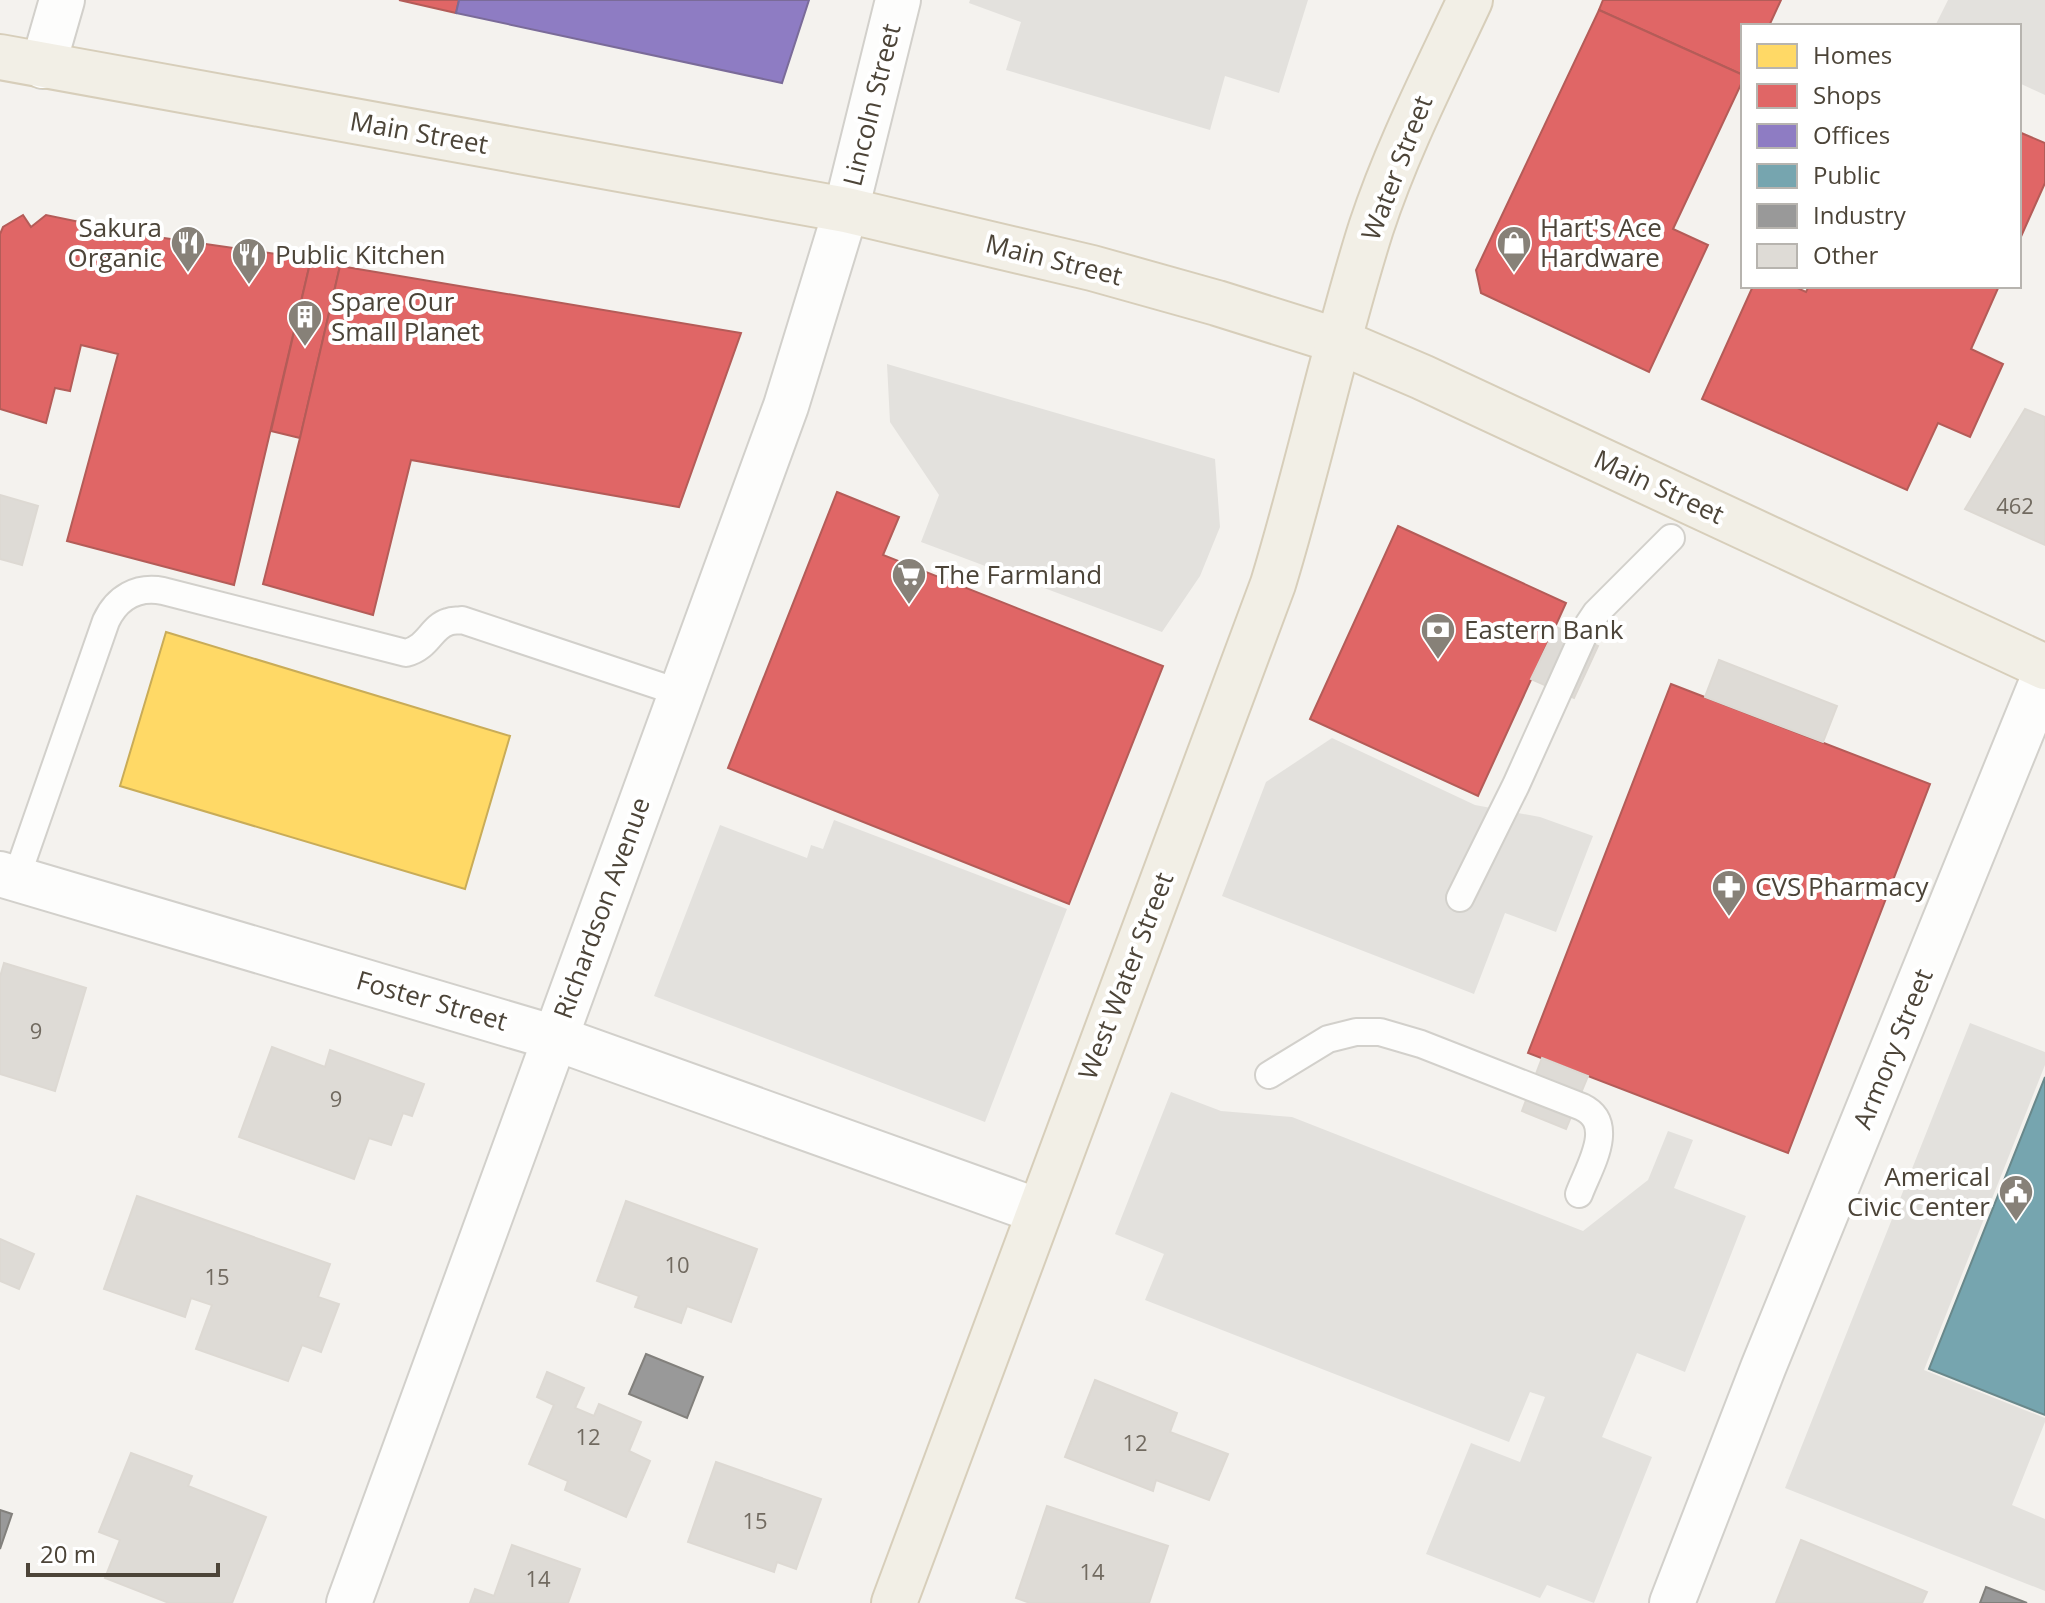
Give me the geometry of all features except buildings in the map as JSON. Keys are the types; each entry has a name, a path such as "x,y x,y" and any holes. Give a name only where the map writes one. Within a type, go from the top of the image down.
{"main road":[{"name":"Water Street","path":"1338,341 1387,185 1415,116 1470,0"},
{"name":"Main Street","path":"0,57 846,210 1092,268 1217,303 1338,341 1422,377 2045,667"},
{"name":"West Water Street","path":"894,1603 1273,584 1292,523 1338,341"}],"street":[{"path":"43,66 62,0"},
{"name":"Lincoln Street","path":"846,210 898,0"},
{"name":"Richardson Avenue","path":"349,1603 786,406 846,210"},
{"name":"Armory Street","path":"1672,1603 1763,1368 2045,674"},
{"name":"Foster Street","path":"8,876 555,1038 1038,1211"}],"lane":[{"path":"1460,898 1516,785 1588,625 1596,613 1671,538"},
{"path":"8,876 106,621 115,606 137,591 163,591 406,653 421,647 445,623 462,620 681,693"},
{"path":"1269,1075 1328,1039 1350,1032 1380,1032 1421,1044 1592,1113 1599,1122 1600,1138 1579,1194"}],"shaded area":[{"path":"970,0 1308,0 1279,93 1225,76 1210,130 1006,70 1021,22 969,3"},
{"path":"1948,0 2045,0 2045,95 2021,84 2021,24 1936,24"},
{"path":"887,364 1215,459 1220,527 1200,576 1162,632 921,542 939,495 890,422"},
{"path":"1332,738 1475,805 1540,817 1593,836 1556,932 1505,913 1474,994 1222,896 1266,782"},
{"path":"834,820 1067,909 985,1122 654,996 720,825 807,858 811,845 823,849"},
{"path":"1970,1023 2045,1052 2045,1065 1924,1370 2045,1418 2012,1505 2045,1519 2045,1591 1785,1488"},
{"path":"1171,1092 1221,1111 1292,1117 1583,1231 1648,1180 1668,1131 1693,1140 1674,1188 1746,1216 1685,1372 1637,1353 1602,1437 1652,1457 1594,1603 1547,1585 1540,1598 1426,1554 1471,1443 1520,1462 1545,1397 1530,1392 1509,1442 1145,1300 1164,1254 1115,1234"}],"place":[{"name":"Sakura Organic","path":"188,274"},
{"name":"Hart's Ace Hardware","path":"1514,274"},
{"name":"Public Kitchen","path":"249,286"},
{"name":"Spare Our Small Planet","path":"305,348"},
{"name":"The Farmland","path":"909,606"},
{"name":"Eastern Bank","path":"1438,661"},
{"name":"CVS Pharmacy","path":"1729,918"},
{"name":"Americal Civic Center","path":"2016,1223"}]}
